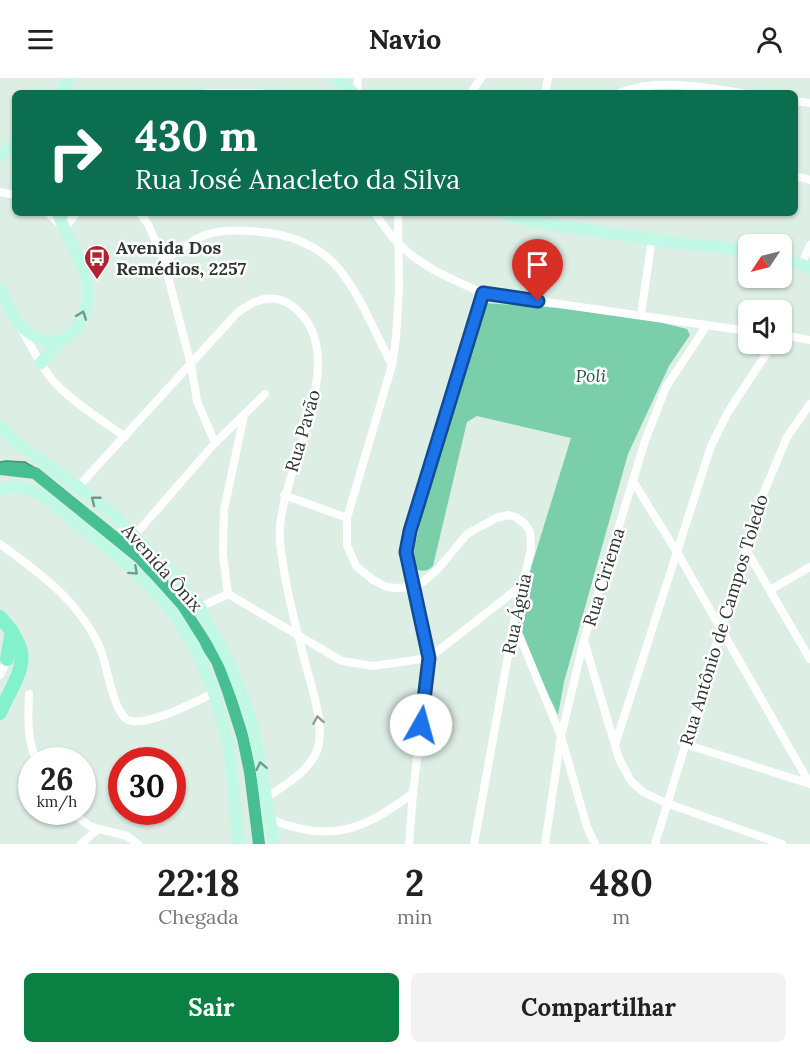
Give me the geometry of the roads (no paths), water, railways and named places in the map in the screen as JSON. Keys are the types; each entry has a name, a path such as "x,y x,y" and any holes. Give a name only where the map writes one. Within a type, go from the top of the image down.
{"main road":[{"path":"62,87 69,78"},
{"path":"336,78 351,90"},
{"path":"0,156 12,146"},
{"path":"41,363 58,343 73,333 78,326 84,315 88,295 85,278 59,216"},
{"path":"514,216 540,223 738,249"},
{"path":"0,290 16,319 35,336 58,343"},
{"name":"Avenida Ônix","path":"0,426 14,441 117,518 175,577 200,607 230,664 250,716 274,844"},
{"path":"0,442 14,441"},
{"name":"Avenida Ônix","path":"0,489 16,487 42,495 146,582 173,612 205,670 214,693 229,746 239,844"},
{"path":"0,617 12,631 20,648 22,663 17,679 0,713"},
{"path":"7,659 12,631"}],"street":[{"path":"628,90 655,85 720,90"},
{"path":"651,90 655,85"},
{"path":"51,216 64,229 74,216"},
{"path":"142,216 151,230 164,261 191,365 197,400 215,443"},
{"path":"377,216 398,243 416,258 450,279 483,293 738,330"},
{"path":"398,216 398,317 392,365 347,518 347,545 356,566 365,575 387,587 414,587"},
{"path":"164,261 195,240 219,232 244,231 273,234 300,241 320,251 340,270 351,286 392,365"},
{"path":"641,315 652,238"},
{"path":"806,266 810,245"},
{"path":"410,844 413,793 429,658 406,552 410,531 483,293"},
{"name":"Rua Pavão","path":"78,487 191,365 232,317 259,300 273,297 281,299 303,316 312,332 317,351 318,380 312,407 284,495 280,540 298,637 319,723 319,746 307,766 267,797"},
{"path":"16,319 41,363 56,383 125,437"},
{"name":"Rua Ciriema","path":"545,844 561,736 584,640 633,481 660,399 706,325"},
{"path":"792,337 810,340"},
{"path":"615,745 711,446 728,412 766,354"},
{"path":"135,535 215,443 265,394"},
{"name":"Rua Antônio de Campos Toledo","path":"655,844 745,549 777,458 797,420 810,404"},
{"path":"228,594 223,555 224,510 244,415"},
{"path":"633,481 678,554 810,784"},
{"path":"284,495 347,518"},
{"name":"Rua Águia","path":"414,587 438,569 467,534 488,522 509,515 520,519 525,524 531,539 529,559 521,585 474,844"},
{"path":"0,544 53,584 78,612 100,648 119,710 127,719 136,721 152,718 214,693"},
{"path":"745,549 810,659"},
{"path":"770,590 810,567"},
{"path":"228,594 342,661 360,665 391,664 429,658 521,585"},
{"path":"200,607 228,594"},
{"path":"514,623 561,736 594,844"},
{"path":"584,640 615,745 624,770 631,781 643,792 666,803 782,844"},
{"path":"0,675 7,659 20,648"},
{"path":"0,675 22,663"},
{"path":"29,694 27,726 31,747"},
{"path":"685,744 810,784"},
{"path":"270,819 285,828 311,836 341,836 370,824 413,793"},
{"path":"88,825 97,830 127,836 138,844"},
{"path":"81,844 97,830"}],"waterway":[{"path":"0,469 35,473 140,558 179,602 217,661 228,691 243,738 250,772 259,844"}],"place":[{"name":"Avenida Dos Remédios, 2257","path":"97,281"}],"park label":[{"name":"Poli","path":"591,376"}]}
